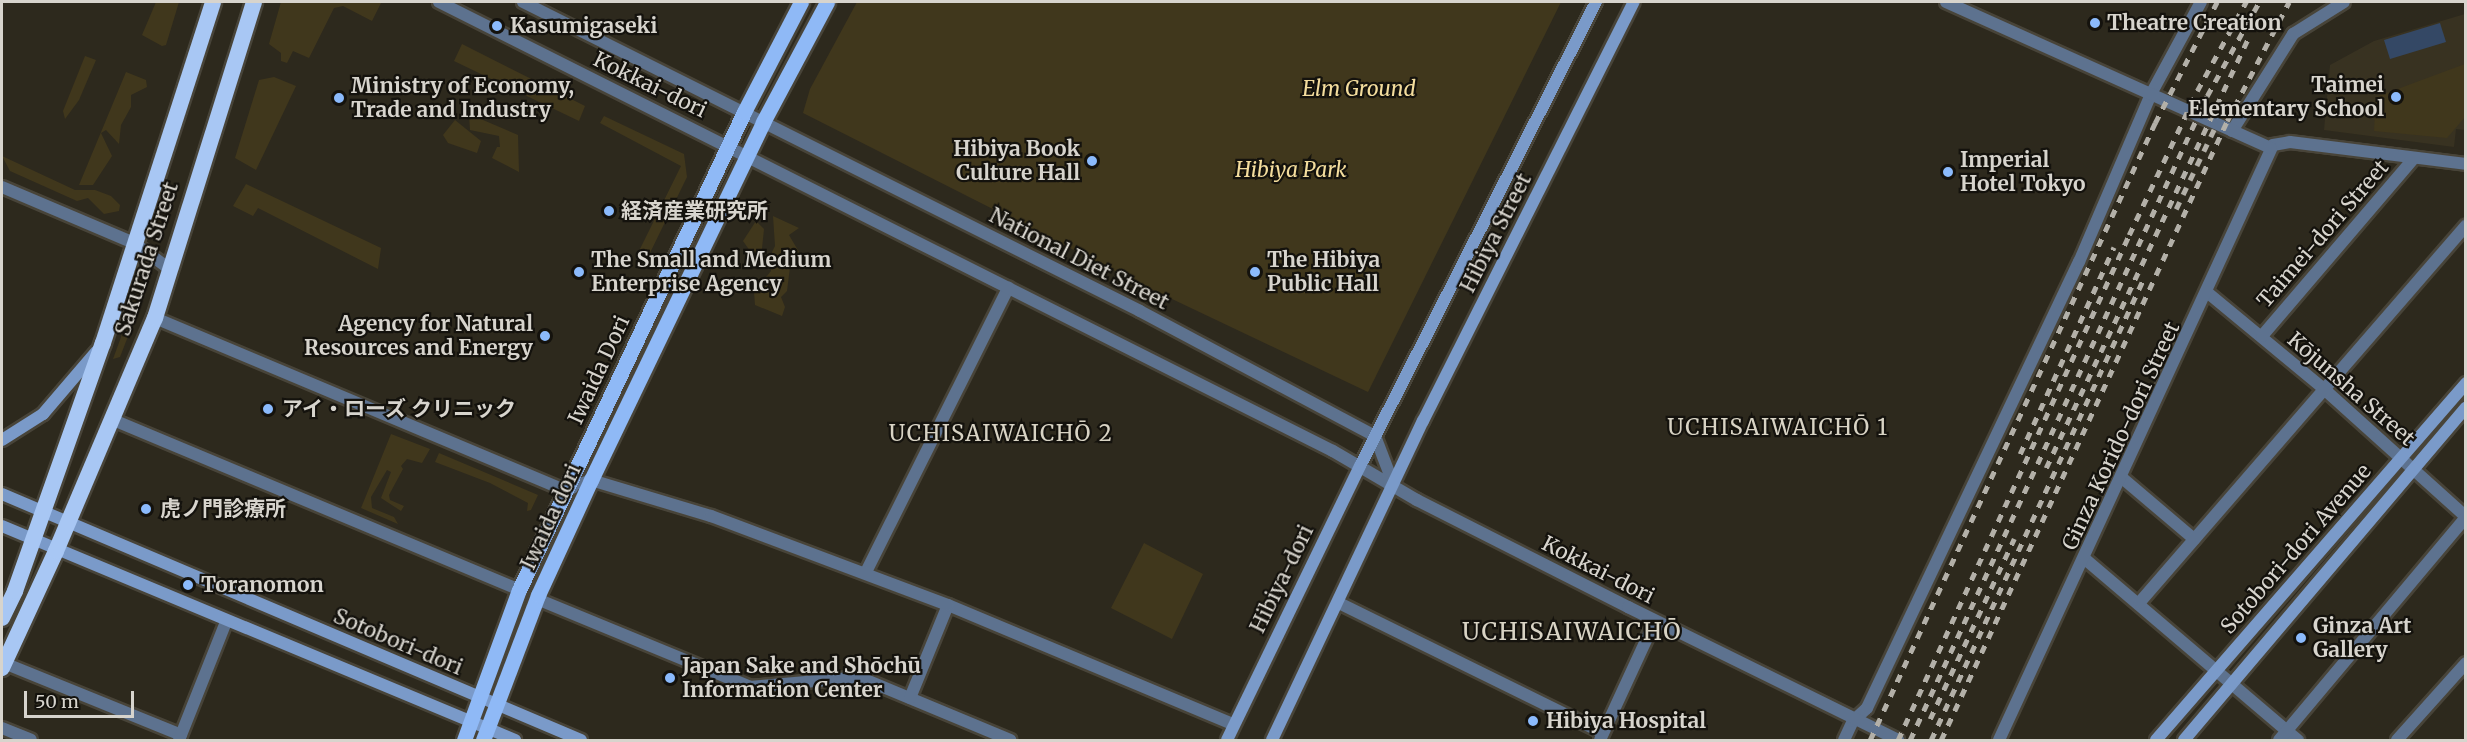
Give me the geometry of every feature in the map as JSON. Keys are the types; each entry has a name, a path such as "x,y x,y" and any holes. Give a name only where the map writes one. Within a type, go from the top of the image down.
{"highway":[{"name":"Sakurada Street","path":"2,618 103,344 213,2"},
{"name":"Sakurada Street","path":"3,666 56,551 155,318 254,2"}],"main road":[{"name":"Iwaida Dori","path":"464,741 519,590 744,112 801,2"},
{"path":"747,156 827,2"},
{"name":"Hibiya Street","path":"1375,436 1596,2"},
{"name":"Hibiya Street","path":"1394,483 1634,2"},
{"name":"Iwaida dori","path":"485,735 537,599 586,482 747,156"},
{"path":"2,440 43,414 103,344"},
{"name":"Sotobori-dori Avenue","path":"2184,741 2225,678 2400,458 2466,383"},
{"name":"Sotobori-dori Avenue","path":"2156,741 2225,678 2466,408"},
{"name":"Hibiya-dori","path":"1227,741 1232,724 1375,436"},
{"path":"1272,741 1394,483"},
{"name":"Sotobori-dori","path":"2,494 67,524 581,741"},
{"path":"2,526 56,551 471,722 485,735 515,741"}],"street":[{"name":"Kokkai-dori","path":"439,2 747,156"},
{"name":"National Diet Street","path":"523,2 1140,311 1375,436"},
{"path":"1946,2 2272,147 2290,142 2466,164"},
{"path":"1844,741 1853,721 1867,708 2079,262 2151,94 2201,2"},
{"path":"2232,131 2293,34 2344,2"},
{"name":"Ginza Korido-dori Street","path":"1999,741 2208,293 2272,147"},
{"path":"747,156 1360,466"},
{"name":"Taimei-dori Street","path":"2262,336 2414,158"},
{"path":"2,187 134,243 171,270"},
{"path":"2140,602 2466,225"},
{"path":"866,572 1008,288"},
{"name":"Kōjunsha Street","path":"2208,293 2324,389 2466,517"},
{"path":"155,318 566,491 586,482 711,516 866,572 1232,724"},
{"path":"111,419 519,590"},
{"path":"1375,436 1394,483"},
{"name":"Kokkai-dori","path":"1360,466 1394,483 1417,500 1853,721 1898,741"},
{"path":"2121,477 2194,539"},
{"path":"2283,736 2466,517"},
{"path":"2085,559 2140,602 2225,678 2283,736 2298,741"},
{"path":"537,599 660,646 750,687 859,677 1008,740"},
{"path":"1339,603 1602,737 1655,621"},
{"path":"910,698 948,605"},
{"path":"3,666 180,738 226,622"},
{"path":"2397,741 2466,663"},
{"path":"2,728 31,741"}],"shaded area":[{"name":"Taimei Elementary School","path":"2465,14 2465,130 2456,129 2454,147 2324,130 2330,65 2374,41"}],"green space":[{"path":"156,2 179,2 166,45 162,46 142,35"},
{"path":"281,2 381,3 372,21 343,6 334,8 309,58 293,51 287,63 281,61 281,53 269,44"},
{"name":"Hibiya Park","path":"857,2 1561,2 1368,392 1151,289 803,113 810,89"},
{"path":"462,44 585,106 579,121 454,61"},
{"path":"85,56 96,60 79,100 65,119 63,111"},
{"path":"2465,64 2465,117 2447,138 2374,131 2376,97"},
{"path":"126,72 146,80 147,87 131,95 131,107 121,125 119,144 106,130 101,133 112,156 93,185 79,185"},
{"path":"274,77 296,86 256,170 235,158 259,80"},
{"path":"469,114 518,135 519,172 492,158 497,147 500,147 499,136 470,130"},
{"path":"604,116 684,154 687,177 648,257 638,253 681,166 600,123"},
{"path":"455,120 481,141 477,153 448,143 443,135"},
{"path":"2,156 75,190 95,190 111,196 120,205 119,211 104,214 88,198 77,201 10,171"},
{"path":"246,184 381,248 378,269 258,208 253,216 233,206"},
{"path":"773,216 799,228 789,235 799,252 790,267 787,291 781,297 785,307 782,316 755,305 754,292 771,271 768,260 775,246"},
{"path":"756,221 764,229 761,258 755,258 743,241"},
{"path":"140,285 147,287 120,357 113,359"},
{"path":"391,434 430,449 422,463 407,459 401,466 403,469 389,495 390,500 404,506 401,511 381,498 391,472 387,470 371,497 372,508 394,517 398,524 361,508"},
{"path":"439,453 538,495 531,510 527,511 528,503 490,483 435,462"},
{"path":"1144,543 1203,574 1172,639 1111,608"}],"water":[{"path":"2440,23 2446,42 2390,59 2384,40"}],"railway":[{"path":"1870,740 2155,123 2217,2"},
{"path":"1898,740 2129,235 2197,91 2246,2"},
{"path":"1910,740 2207,96 2259,2"},
{"path":"1941,740 2227,121 2289,2"},
{"path":"2046,468 2249,36"},
{"path":"2176,209 2216,125"},
{"path":"2020,454 2114,247"},
{"path":"1931,740 2143,280"},
{"path":"1930,719 2014,539"}],"place":[{"name":"Theatre Creation","path":"2095,23"},
{"name":"Kasumigaseki","path":"497,26"},
{"name":"Taimei Elementary School","path":"2396,97"},
{"name":"Ministry of Economy, Trade and Industry","path":"339,98"},
{"name":"Hibiya Book Culture Hall","path":"1092,161"},
{"name":"Imperial Hotel Tokyo","path":"1948,172"},
{"name":"経済産業研究所","path":"609,211"},
{"name":"The Small and Medium Enterprise Agency","path":"579,272"},
{"name":"The Hibiya Public Hall","path":"1255,272"},
{"name":"Agency for Natural Resources and Energy","path":"545,336"},
{"name":"アイ・ローズ クリニック","path":"268,409"},
{"name":"虎ノ門診療所","path":"146,509"},
{"name":"Toranomon","path":"188,585"},
{"name":"Ginza Art Gallery","path":"2301,638"},
{"name":"Japan Sake and Shōchū Information Center","path":"670,678"},
{"name":"Hibiya Hospital","path":"1533,721"}],"district":[{"name":"UCHISAIWAICHŌ 1","path":"1778,428"},
{"name":"UCHISAIWAICHŌ 2","path":"1001,434"},
{"name":"UCHISAIWAICHŌ","path":"1572,632"}],"park label":[{"name":"Elm Ground","path":"1359,89"}]}
